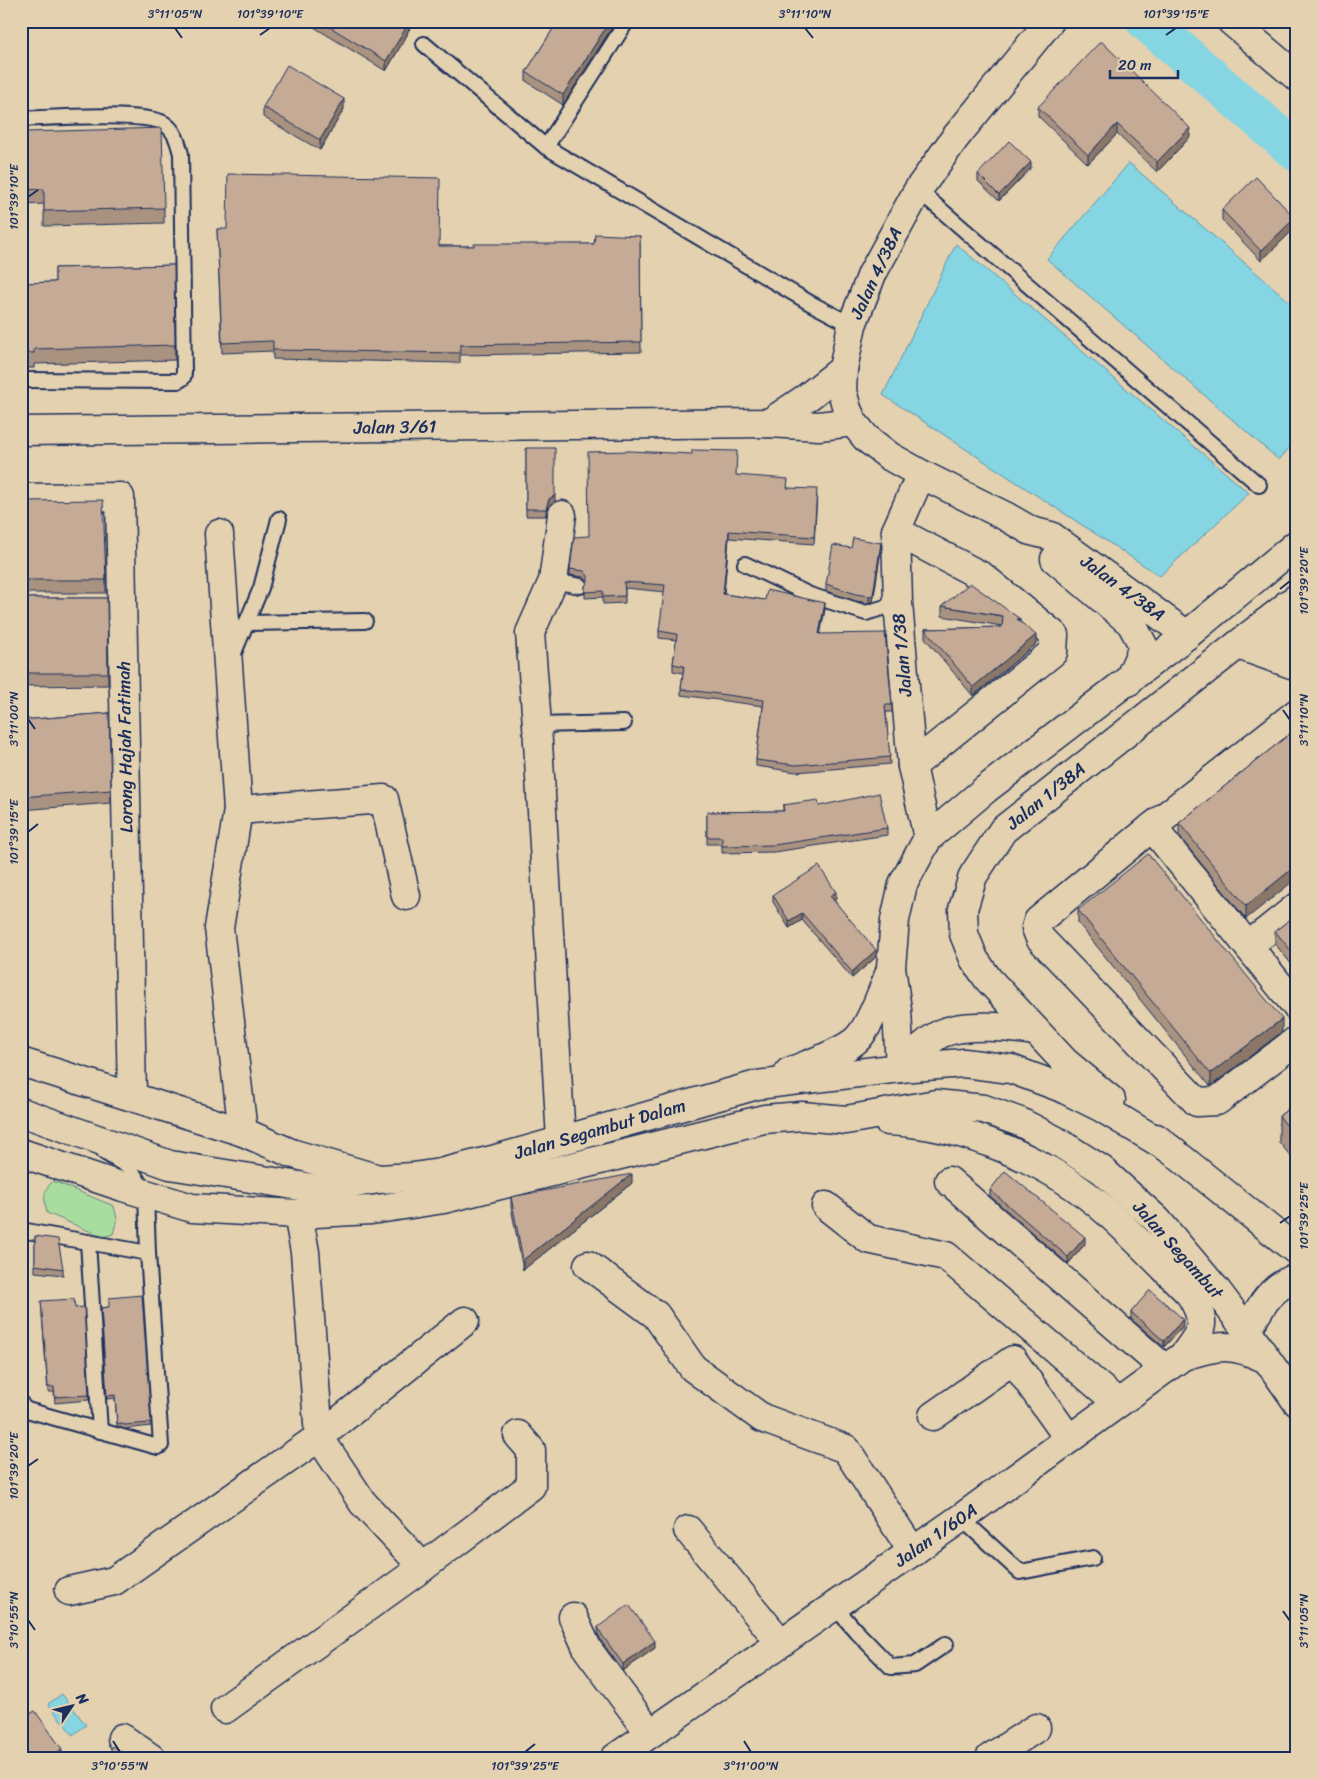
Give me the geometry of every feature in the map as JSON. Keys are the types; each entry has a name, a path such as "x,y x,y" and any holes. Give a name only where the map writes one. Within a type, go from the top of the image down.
{"street":[{"name":"Jalan 4/38A","path":"1050,21 946,151 918,190 872,274 852,325 843,369 842,391 847,410 853,422 866,438 882,450 921,474 1031,531 1051,536 1187,635"},
{"path":"1231,21 1297,77"},
{"path":"769,423 809,396 843,369"},
{"name":"Jalan 3/61","path":"21,431 769,423 819,426 853,422"},
{"name":"Jalan 1/38","path":"921,474 896,531 898,603 912,766 928,838"},
{"name":"Lorong Hajah Fatimah","path":"21,498 120,497 118,602 132,1096"},
{"path":"561,1140 530,633 553,581 562,515"},
{"path":"896,531 983,577 1054,635 1053,652 912,766"},
{"name":"Jalan 4/38A","path":"1031,531 1041,547 1131,623 1143,645 1132,678"},
{"path":"219,534 238,810 219,928 243,1132"},
{"path":"936,1104 900,1068 897,1010 891,967 895,920 903,884 928,838 986,789 1187,635 1297,544"},
{"path":"1132,678 1164,670 1181,663 1258,613 1297,564"},
{"path":"1293,601 1297,646"},
{"name":"Jalan 1/38A","path":"1170,1149 1065,1062 988,980 974,959 964,934 963,909 974,876 1003,830 1238,645 1258,613 1293,601"},
{"path":"1258,613 1297,664"},
{"path":"1238,645 1297,664"},
{"path":"1297,713 1152,827 1038,921 1036,928 1040,938 1197,1102 1217,1101 1297,1040"},
{"path":"238,810 384,799 406,896"},
{"path":"1152,827 1297,1007"},
{"path":"1248,946 1297,907"},
{"path":"757,1085 833,1053 856,1041 873,1015 891,967"},
{"path":"900,1068 927,1042 955,1029 1007,1027 1035,1031"},
{"path":"21,1062 243,1132 291,1152 380,1179"},
{"name":"Jalan Segambut Dalam","path":"21,1112 170,1165 318,1189 380,1179 440,1173 757,1085 900,1068 964,1063 1011,1069 1062,1088 1170,1149"},
{"name":"Jalan Segambut Dalam","path":"21,1153 192,1208 298,1214 371,1210 444,1199 599,1158 764,1119 802,1116 846,1120 936,1104"},
{"name":"Jalan Segambut","path":"936,1104 984,1109 1020,1122 1055,1140 1102,1170 1157,1220 1217,1291 1297,1402"},
{"path":"846,1120 896,1122 932,1127 973,1137 1015,1154 1072,1185 1105,1210 1190,1294 1200,1313 1202,1322 1194,1341 1174,1363 949,1181"},
{"path":"1170,1149 1297,1251"},
{"path":"826,1206 868,1239 946,1256 1118,1403"},
{"path":"298,1214 305,1252 319,1437 364,1503 423,1567"},
{"path":"588,1265 656,1315 693,1368 762,1418 846,1449 913,1552"},
{"path":"1247,1331 1263,1303 1278,1286 1297,1278"},
{"path":"69,1591 114,1581 319,1437 465,1320"},
{"name":"Jalan 1/60A","path":"614,1758 913,1552 1174,1363 1208,1348 1229,1346 1250,1351 1266,1359"},
{"path":"933,1416 1013,1360 1069,1439"},
{"path":"225,1709 423,1567 531,1486 531,1450 518,1435"},
{"path":"688,1530 781,1643"},
{"path":"572,1617 588,1650 650,1733"},
{"path":"990,1758 1036,1728"},
{"path":"122,1738 151,1758"}],"lane":[{"path":"546,147 627,21"},
{"path":"424,44 546,147 810,303 852,325"},
{"path":"21,119 139,117 164,123 176,136 181,154 184,373 183,378 178,381 21,380"},
{"path":"918,190 1259,485"},
{"path":"228,666 260,588 279,519"},
{"path":"745,564 810,595 866,613 898,603"},
{"path":"553,581 580,586"},
{"path":"246,624 365,621"},
{"path":"537,725 624,723"},
{"path":"21,1403 27,1410 158,1448 161,1445 148,1253 146,1194 130,1168 49,1121"},
{"path":"21,1230 148,1253"},
{"path":"88,1242 100,1431"},
{"path":"961,1518 1020,1572 1093,1558"},
{"path":"834,1606 856,1632 891,1667 915,1665 946,1644"}],"green space":[{"path":"53,1181 114,1206 117,1219 113,1234 103,1237 47,1213 45,1192"}],"water":[{"path":"1129,163 1297,308 1297,439 1279,460 1047,259"},
{"path":"956,244 1249,493 1160,576 883,395"},
{"path":"62,1694 86,1725 73,1735 48,1704"}],"building":[{"path":"320,21 408,21 407,26 386,61"},
{"path":"558,21 610,21 563,95 526,72"},
{"path":"1101,41 1190,128 1157,162 1117,124 1088,155 1038,107"},
{"path":"287,65 344,99 320,140 263,107"},
{"path":"21,119 25,119 26,132 162,128 164,208 44,211 44,189 21,190"},
{"path":"1009,141 1031,162 999,195 978,174"},
{"path":"228,174 440,178 439,246 474,246 474,244 594,244 595,234 640,236 641,342 460,345 460,353 273,350 273,341 222,343 217,229 227,229"},
{"path":"1256,177 1295,218 1261,251 1222,210"},
{"path":"174,265 175,345 34,349 34,353 21,353 21,283 55,282 55,268"},
{"path":"526,448 555,448 555,495 549,499 546,509 526,509"},
{"path":"692,450 737,451 736,475 788,479 787,488 817,489 814,537 729,531 723,594 765,600 767,590 825,603 819,634 885,633 892,705 885,705 890,757 796,765 756,760 764,700 681,689 684,666 673,664 677,634 659,631 665,585 624,582 625,596 603,597 603,591 585,592 588,576 584,571 570,569 574,537 589,536 588,452 630,451 692,454"},
{"path":"103,500 106,580 21,580 21,501"},
{"path":"853,538 881,543 873,595 856,594 826,584 833,545 851,548"},
{"path":"970,583 1020,619 1017,619 1036,635 973,687 925,629 1002,627 1003,616 942,606"},
{"path":"21,598 107,598 108,673 21,673"},
{"path":"109,713 111,790 21,797 21,720"},
{"path":"1297,728 1297,865 1246,906 1179,823"},
{"path":"879,793 887,828 774,845 722,846 722,837 707,837 707,812 784,811 783,805 818,800 819,806"},
{"path":"1148,854 1282,1019 1211,1073 1078,910"},
{"path":"819,866 836,892 830,896 876,950 852,972 802,913 789,921 773,895"},
{"path":"1297,914 1297,958 1275,931"},
{"path":"1297,1102 1297,1138 1279,1116"},
{"path":"1005,1171 1085,1237 1068,1257 990,1190"},
{"path":"632,1174 523,1260 511,1197"},
{"path":"35,1236 58,1239 63,1269 35,1265"},
{"path":"1150,1290 1183,1319 1164,1341 1131,1312"},
{"path":"142,1295 151,1423 125,1425 117,1423 115,1395 107,1396 101,1308 109,1307 109,1298"},
{"path":"74,1299 75,1308 84,1307 89,1395 55,1397 54,1387 48,1387 41,1301"},
{"path":"629,1605 655,1641 623,1664 598,1627"},
{"path":"35,1711 62,1749 53,1758 21,1758 21,1719"},
{"path":"113,1746 130,1758 106,1758"}],"waterway":[{"path":"1146,21 1297,152"}]}
